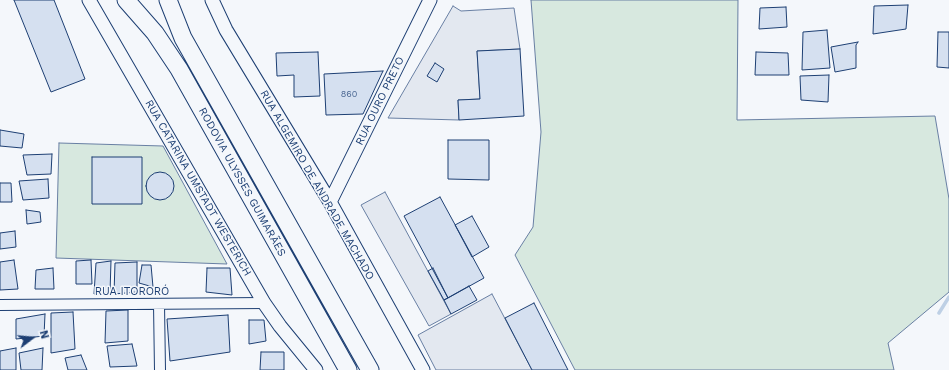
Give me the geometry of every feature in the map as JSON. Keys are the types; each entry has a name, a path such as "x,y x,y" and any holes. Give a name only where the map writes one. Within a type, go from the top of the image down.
{"highway":[{"name":"RODOVIA ULYSSES GUIMARÃES","path":"126,0 155,33 179,69 348,370"},
{"name":"RODOVIA ULYSSES GUIMARÃES","path":"168,0 183,38 370,370"}],"street":[{"name":"RUA CATARINA UMSTADT WESTERICH","path":"89,0 264,303 315,370"},
{"name":"RUA ALGEMIRO DE ANDRADE MACHADO","path":"212,0 226,30 330,202 423,370"},
{"name":"RUA OURO PRETO","path":"330,202 430,0"},
{"name":"RUA ITORORÓ","path":"0,305 264,303"},
{"path":"159,304 160,370"}],"shaded area":[{"path":"531,0 738,0 737,120 935,116 949,199 949,292 888,343 894,370 575,370 515,255 533,227 541,132"},
{"path":"453,6 461,11 514,8 520,49 477,51 480,99 458,100 459,120 388,118"},
{"path":"59,143 163,146 227,264 56,258"},
{"path":"385,192 451,314 429,326 361,205"},
{"path":"492,294 532,370 436,370 418,335"}],"building":[{"path":"14,0 54,0 85,79 51,92"},
{"path":"908,5 906,29 873,34 874,6"},
{"path":"786,7 787,27 759,29 760,8"},
{"path":"827,30 830,68 802,70 803,32"},
{"path":"938,32 949,32 949,68 937,67"},
{"path":"858,42 856,45 856,68 835,72 831,47"},
{"path":"520,49 524,116 459,120 458,100 480,99 477,51"},
{"path":"318,52 320,96 294,97 294,75 277,76 276,53"},
{"path":"756,52 788,53 789,75 755,75"},
{"path":"435,63 444,69 437,82 427,76"},
{"path":"383,71 363,114 326,115 324,74"},
{"path":"829,75 828,102 801,100 800,76"},
{"path":"0,130 24,134 22,148 0,146"},
{"path":"448,140 489,140 489,180 448,179"},
{"path":"52,154 51,174 27,175 23,155"},
{"path":"92,157 142,157 142,204 92,204"},
{"path":"160,172 170,176 174,186 170,196 160,200 150,196 146,186 150,176"},
{"path":"48,179 49,198 23,200 19,181"},
{"path":"0,183 11,183 12,202 0,202"},
{"path":"440,197 484,278 448,298 404,216"},
{"path":"26,210 40,212 41,222 27,224"},
{"path":"472,216 489,247 472,257 455,225"},
{"path":"15,231 16,247 0,249 0,233"},
{"path":"14,260 18,289 0,290 0,262"},
{"path":"91,260 92,284 76,284 76,261"},
{"path":"111,261 110,293 94,294 96,263"},
{"path":"137,262 137,292 114,294 115,263"},
{"path":"142,265 151,265 153,287 139,283"},
{"path":"53,268 54,289 35,289 36,270"},
{"path":"207,268 230,268 232,295 206,292"},
{"path":"433,268 448,298 444,300 428,271"},
{"path":"469,286 477,300 451,314 444,300"},
{"path":"534,303 568,370 532,370 505,318"},
{"path":"128,310 128,341 105,343 106,311"},
{"path":"73,312 75,349 51,353 51,313"},
{"path":"45,314 44,336 16,339 16,319"},
{"path":"228,315 230,352 170,361 167,319"},
{"path":"249,320 264,320 266,341 249,344"},
{"path":"132,344 137,366 110,367 107,346"},
{"path":"16,348 16,370 0,370 0,351"},
{"path":"43,348 42,370 21,370 19,353"},
{"path":"261,352 284,352 284,370 260,370"},
{"path":"81,355 87,370 68,370 65,358"}],"waterway":[{"path":"939,313 949,297"}]}
